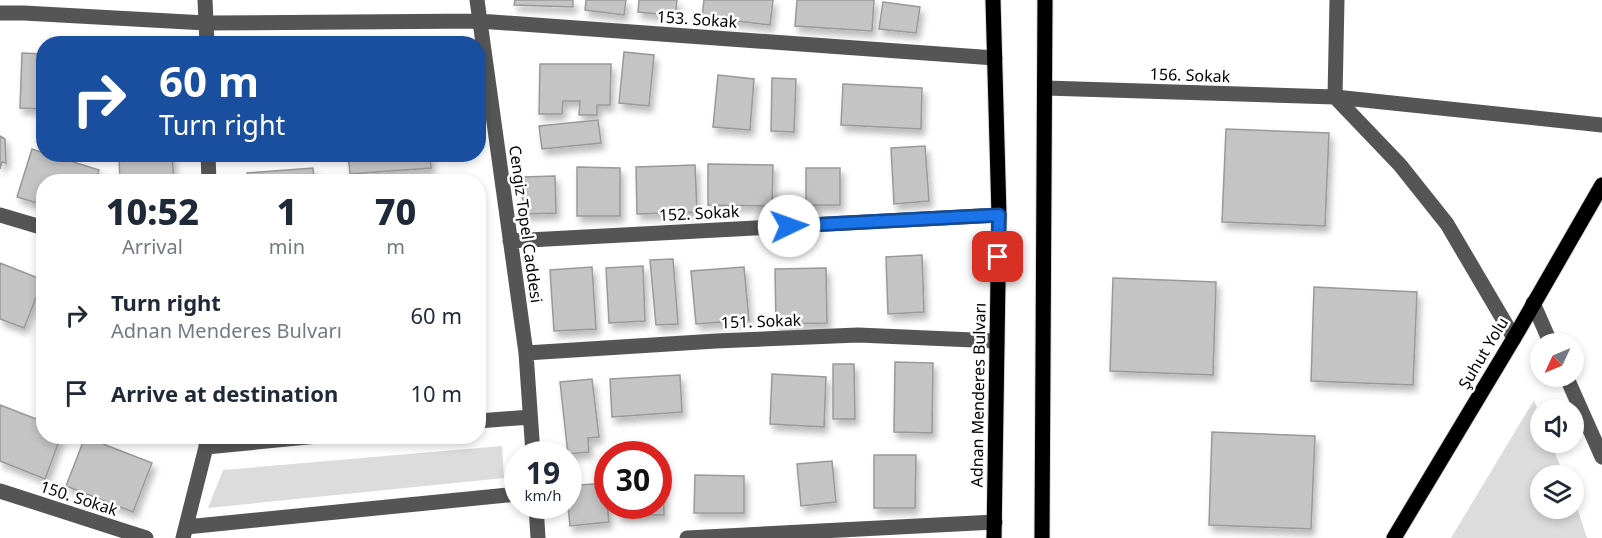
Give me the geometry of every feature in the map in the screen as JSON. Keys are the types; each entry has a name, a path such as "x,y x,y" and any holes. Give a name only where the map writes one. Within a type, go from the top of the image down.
{"main road":[{"name":"Adnan Menderes Bulvarı","path":"993,0 999,215 994,538"},
{"path":"1042,538 1045,0"},
{"name":"Şuhut Yolu","path":"1394,538 1514,338 1602,185"}],"street":[{"path":"205,0 207,36"},
{"name":"Cengiz Topel Caddesi","path":"477,0 481,36"},
{"path":"1337,0 1335,97 1400,165 1448,224 1514,338"},
{"name":"153. Sokak","path":"0,13 206,23 479,21 995,58"},
{"name":"Cengiz Topel Caddesi","path":"486,71 525,353 532,441"},
{"name":"156. Sokak","path":"1045,88 1335,97 1602,125"},
{"path":"0,215 36,226"},
{"name":"152. Sokak","path":"510,241 999,215"},
{"path":"1533,303 1546,333"},
{"name":"151. Sokak","path":"525,353 858,335 997,340"},
{"path":"1571,387 1602,457"},
{"path":"486,420 530,417"},
{"path":"206,444 184,533 504,496"},
{"name":"150. Sokak","path":"0,491 146,538"},
{"path":"537,519 538,538"},
{"path":"687,538 994,522"}],"shaded area":[{"path":"1530,407 1530,453 1555,453 1560,465 1530,465 1530,519 1581,519 1587,538 1451,538"},
{"path":"502,446 504,478 208,508 223,470"}],"building":[{"path":"515,0 573,0 573,7 514,5"},
{"path":"586,0 626,0 624,15 585,10"},
{"path":"639,0 677,0 675,16 638,12"},
{"path":"704,0 773,0 770,25 702,17"},
{"path":"797,0 874,0 872,31 795,26"},
{"path":"883,2 920,7 916,33 879,29"},
{"path":"624,52 654,55 649,106 619,103"},
{"path":"22,53 36,54 36,109 20,108"},
{"path":"540,64 611,64 610,105 597,105 597,115 579,115 580,101 563,101 562,114 539,114"},
{"path":"718,75 754,79 750,130 713,127"},
{"path":"772,78 796,79 794,132 771,131"},
{"path":"843,84 922,88 921,129 841,125"},
{"path":"598,120 601,143 542,149 539,126"},
{"path":"1226,129 1329,133 1325,226 1222,222"},
{"path":"0,136 5,139 6,163 2,162 0,169"},
{"path":"925,146 929,201 894,204 891,148"},
{"path":"32,149 36,150 36,162 74,162 99,170 98,174 36,174 36,203 17,197"},
{"path":"119,162 173,162 173,174 120,174"},
{"path":"349,162 431,162 431,168 350,174"},
{"path":"708,164 773,165 772,206 708,205"},
{"path":"695,165 697,212 637,214 636,167"},
{"path":"577,167 620,168 620,216 577,216"},
{"path":"313,168 313,174 247,174"},
{"path":"806,168 840,168 840,205 806,205"},
{"path":"555,176 556,213 523,214 522,177"},
{"path":"922,255 924,312 888,314 886,257"},
{"path":"673,259 678,324 656,325 650,260"},
{"path":"0,263 36,277 36,298 24,328 0,319"},
{"path":"643,266 645,321 609,323 606,268"},
{"path":"592,267 596,329 554,331 550,270"},
{"path":"744,267 749,320 696,324 691,271"},
{"path":"826,268 827,323 776,324 775,269"},
{"path":"1113,278 1216,282 1213,375 1110,371"},
{"path":"1314,287 1417,292 1413,385 1311,381"},
{"path":"895,362 933,363 932,433 894,432"},
{"path":"833,364 854,364 855,419 833,419"},
{"path":"772,374 826,377 824,427 770,424"},
{"path":"680,375 682,412 612,417 610,379"},
{"path":"592,379 599,437 588,438 589,452 582,453 582,441 567,441 560,382"},
{"path":"0,405 36,419 36,444 58,444 45,479 0,461"},
{"path":"1212,432 1315,436 1311,529 1209,525"},
{"path":"82,444 103,444 152,463 133,512 66,486"},
{"path":"874,455 916,455 915,508 874,508"},
{"path":"832,461 836,502 801,506 797,464"},
{"path":"695,475 744,476 744,513 694,513"},
{"path":"594,484 594,519 609,519 609,522 570,526 569,519 582,519 582,485"}],"route":[{"path":"789,226 999,215 998,257"}]}
